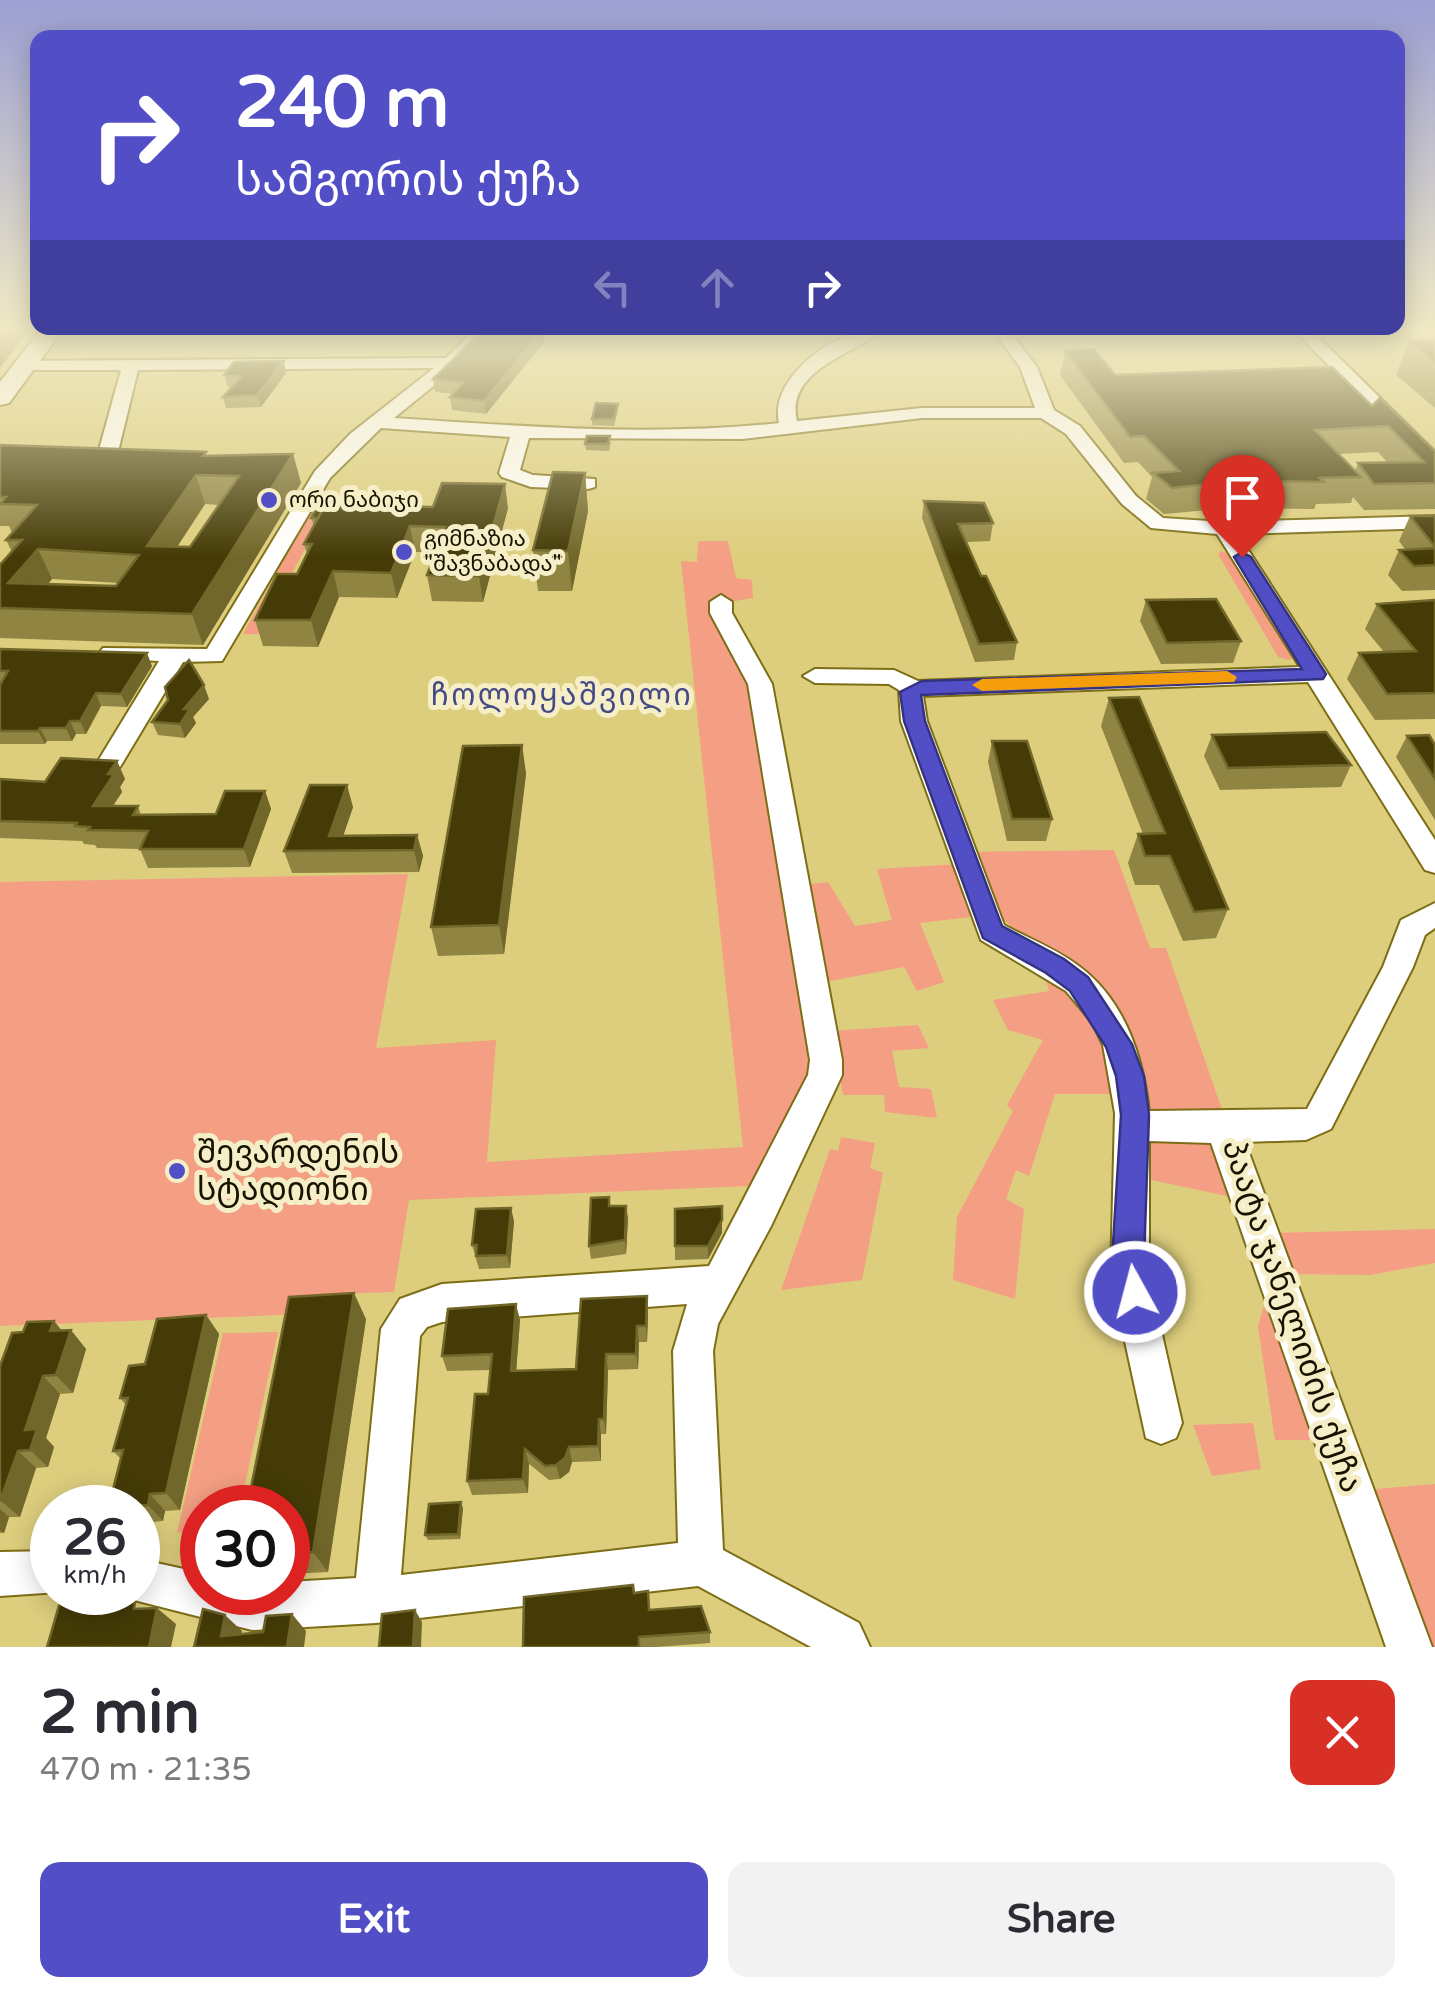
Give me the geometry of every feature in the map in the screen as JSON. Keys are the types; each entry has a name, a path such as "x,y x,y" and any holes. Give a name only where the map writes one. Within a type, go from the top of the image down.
{"street":[{"path":"104,467 121,403"},
{"path":"80,653 214,656 313,474 402,403"},
{"path":"787,403 790,428"},
{"path":"1043,403 1045,413"},
{"path":"1375,403 1435,463"},
{"path":"379,422 521,432 692,434 922,413 1045,413 1074,430 1148,518 1171,527 1435,522"},
{"path":"521,432 510,473 531,481 588,484"},
{"path":"1224,528 1435,864"},
{"path":"701,1563 693,1351 700,1319 773,1183 824,1076 826,1060 771,682 721,613 720,602"},
{"path":"111,762 175,655"},
{"path":"815,676 894,677 914,689 1316,674"},
{"path":"914,689 910,692 914,721 992,932 1055,966 1079,984 1104,1018 1130,1076 1134,1126 1128,1260 1161,1423"},
{"name":"პაატა ჯანელიძის ქუჩა","path":"1410,1647 1223,1128 1306,1125 1319,1119 1398,967 1412,928 1435,914"},
{"path":"1134,1126 1223,1128"},
{"path":"376,1600 402,1329 414,1312 442,1304 718,1284"},
{"path":"160,1586 252,1607 376,1600 701,1563 843,1639 847,1647"},
{"path":"0,1574 30,1573"}],"shaded area":[{"path":"311,511 325,512 259,634 243,634"},
{"name":"შევარდენის სტადიონი","path":"698,541 728,541 736,578 752,580 753,598 717,604 750,682 816,1053 813,1077 750,1186 409,1200 394,1292 333,1294 329,1313 0,1326 0,882 408,874 376,1048 496,1040 487,1162 743,1147 681,561 697,562"},
{"path":"1218,554 1229,554 1292,658 1289,660 1278,657"},
{"path":"1114,850 1150,948 1166,948 1226,1121 1144,1118 1140,1078 1034,949 983,899 967,852"},
{"path":"960,864 978,916 920,923 944,982 917,991 904,967 820,983 802,885 828,882 855,926 892,920 877,869"},
{"path":"1009,947 1080,989 1127,1094 1055,1094 1029,1176 1016,1170 1006,1199 1024,1209 1015,1299 953,1280 957,1217 1013,1111 1007,1105 1043,1040 1008,1030 993,1000 1049,991 1044,973 1004,957"},
{"path":"918,1025 929,1048 892,1051 899,1087 931,1089 937,1118 885,1112 884,1095 843,1095 831,1031"},
{"path":"1186,1133 1211,1141 1241,1199 1142,1178 1148,1143"},
{"path":"841,1137 875,1143 870,1168 883,1173 862,1280 781,1290 830,1149 838,1151"},
{"path":"1435,1229 1435,1263 1370,1275 1286,1274 1269,1233"},
{"path":"1265,1301 1274,1303 1318,1440 1275,1440 1258,1327"},
{"path":"278,1332 245,1485 188,1485 223,1333"},
{"path":"1253,1423 1261,1469 1212,1476 1193,1425"},
{"path":"1435,1484 1435,1647 1419,1647 1363,1490"}],"building":[{"path":"596,403 618,404 614,419 592,419"},
{"path":"1104,403 1369,403 1372,406 1385,403 1435,451 1435,483 1374,484 1358,463 1424,462 1388,426 1315,430 1361,477 1320,478 1324,482 1238,481 1172,488 1153,473 1179,471 1144,436 1130,437"},
{"path":"587,436 610,436 608,444 585,444"},
{"path":"0,445 206,452 203,456 293,454 192,614 0,608 0,565 22,540 6,540 37,505 0,504 6,497 0,497","holes":["196,475 239,476 190,547 147,546","38,549 139,555 116,586 8,583"]},
{"path":"553,472 585,473 568,551 533,550"},
{"path":"442,483 505,484 479,576 427,575 445,527 410,526 391,573 333,571 311,620 255,620 277,574 297,574 312,544 304,544 325,505 433,507"},
{"path":"322,498 347,498 343,505 325,505 318,518 311,518"},
{"path":"924,501 984,503 993,523 958,524 1017,642 979,644"},
{"path":"1410,516 1435,516 1435,547"},
{"path":"1435,548 1435,565 1414,566 1399,550"},
{"path":"1216,599 1241,641 1167,643 1146,600"},
{"path":"1435,600 1435,693 1387,694 1359,653 1416,651 1377,604"},
{"path":"0,649 147,653 121,694 96,693 80,721 70,721 66,728 0,731 0,685 8,671 0,671"},
{"path":"189,660 204,685 184,709 190,709 180,724 152,722 168,700 165,687"},
{"path":"1139,697 1228,909 1194,912 1170,856 1145,856 1138,834 1165,833 1109,698"},
{"path":"1326,732 1351,765 1228,768 1212,735"},
{"path":"1429,735 1435,745 1435,779 1407,736"},
{"path":"992,741 1027,741 1052,819 1012,819"},
{"path":"522,745 499,925 431,927 463,746"},
{"path":"61,758 117,761 108,774 114,774 93,806 138,806 133,815 216,814 225,791 265,791 244,849 140,849 148,831 88,830 90,827 75,826 77,823 0,821 0,779 45,782"},
{"path":"310,785 347,785 329,836 417,835 414,850 284,851"},
{"path":"609,1197 609,1206 626,1206 625,1240 589,1246 591,1198"},
{"path":"722,1206 722,1220 708,1246 675,1246 675,1209"},
{"path":"511,1208 507,1255 476,1256 477,1245 472,1245 476,1209"},
{"path":"354,1293 313,1552 310,1552 310,1485 252,1485 289,1297"},
{"path":"647,1296 646,1326 637,1326 636,1354 606,1354 604,1419 599,1419 598,1446 569,1447 565,1458 556,1465 545,1466 525,1449 523,1479 467,1481 475,1394 488,1394 492,1354 442,1356 448,1309 516,1304 511,1371 576,1369 581,1299"},
{"path":"206,1315 166,1493 160,1493 160,1485 114,1485 123,1450 113,1451 128,1398 120,1398 129,1366 145,1364 157,1319"},
{"path":"54,1321 50,1331 71,1330 56,1375 43,1376 25,1430 37,1429 30,1450 18,1451 0,1501 0,1366 12,1333 23,1332 27,1322"},
{"path":"461,1502 458,1534 425,1535 429,1504"},
{"path":"633,1585 634,1593 648,1591 649,1610 701,1606 710,1632 639,1637 639,1647 523,1647 524,1597"},
{"path":"415,1610 413,1647 379,1647 382,1614"},
{"path":"56,1615 156,1615 149,1647 47,1647"},
{"path":"202,1615 225,1615 221,1636 263,1632 266,1616 292,1615 287,1647 194,1647"}],"slow traffic":[{"path":"982,685 1227,677"}],"place":[{"name":"ორი ნაბიჯი","path":"269,500"},
{"name":"გიმნაზია \"შავნაბადა\"","path":"404,552"},
{"name":"შევარდენის სტადიონი","path":"177,1171"}],"district":[{"name":"ჩოლოყაშვილი","path":"562,695"}],"route":[{"path":"1135,1292 1128,1260 1135,1115 1130,1076 1104,1018 1079,984 1055,966 992,932 914,721 910,692 922,687 1316,674 1242,557"}]}
